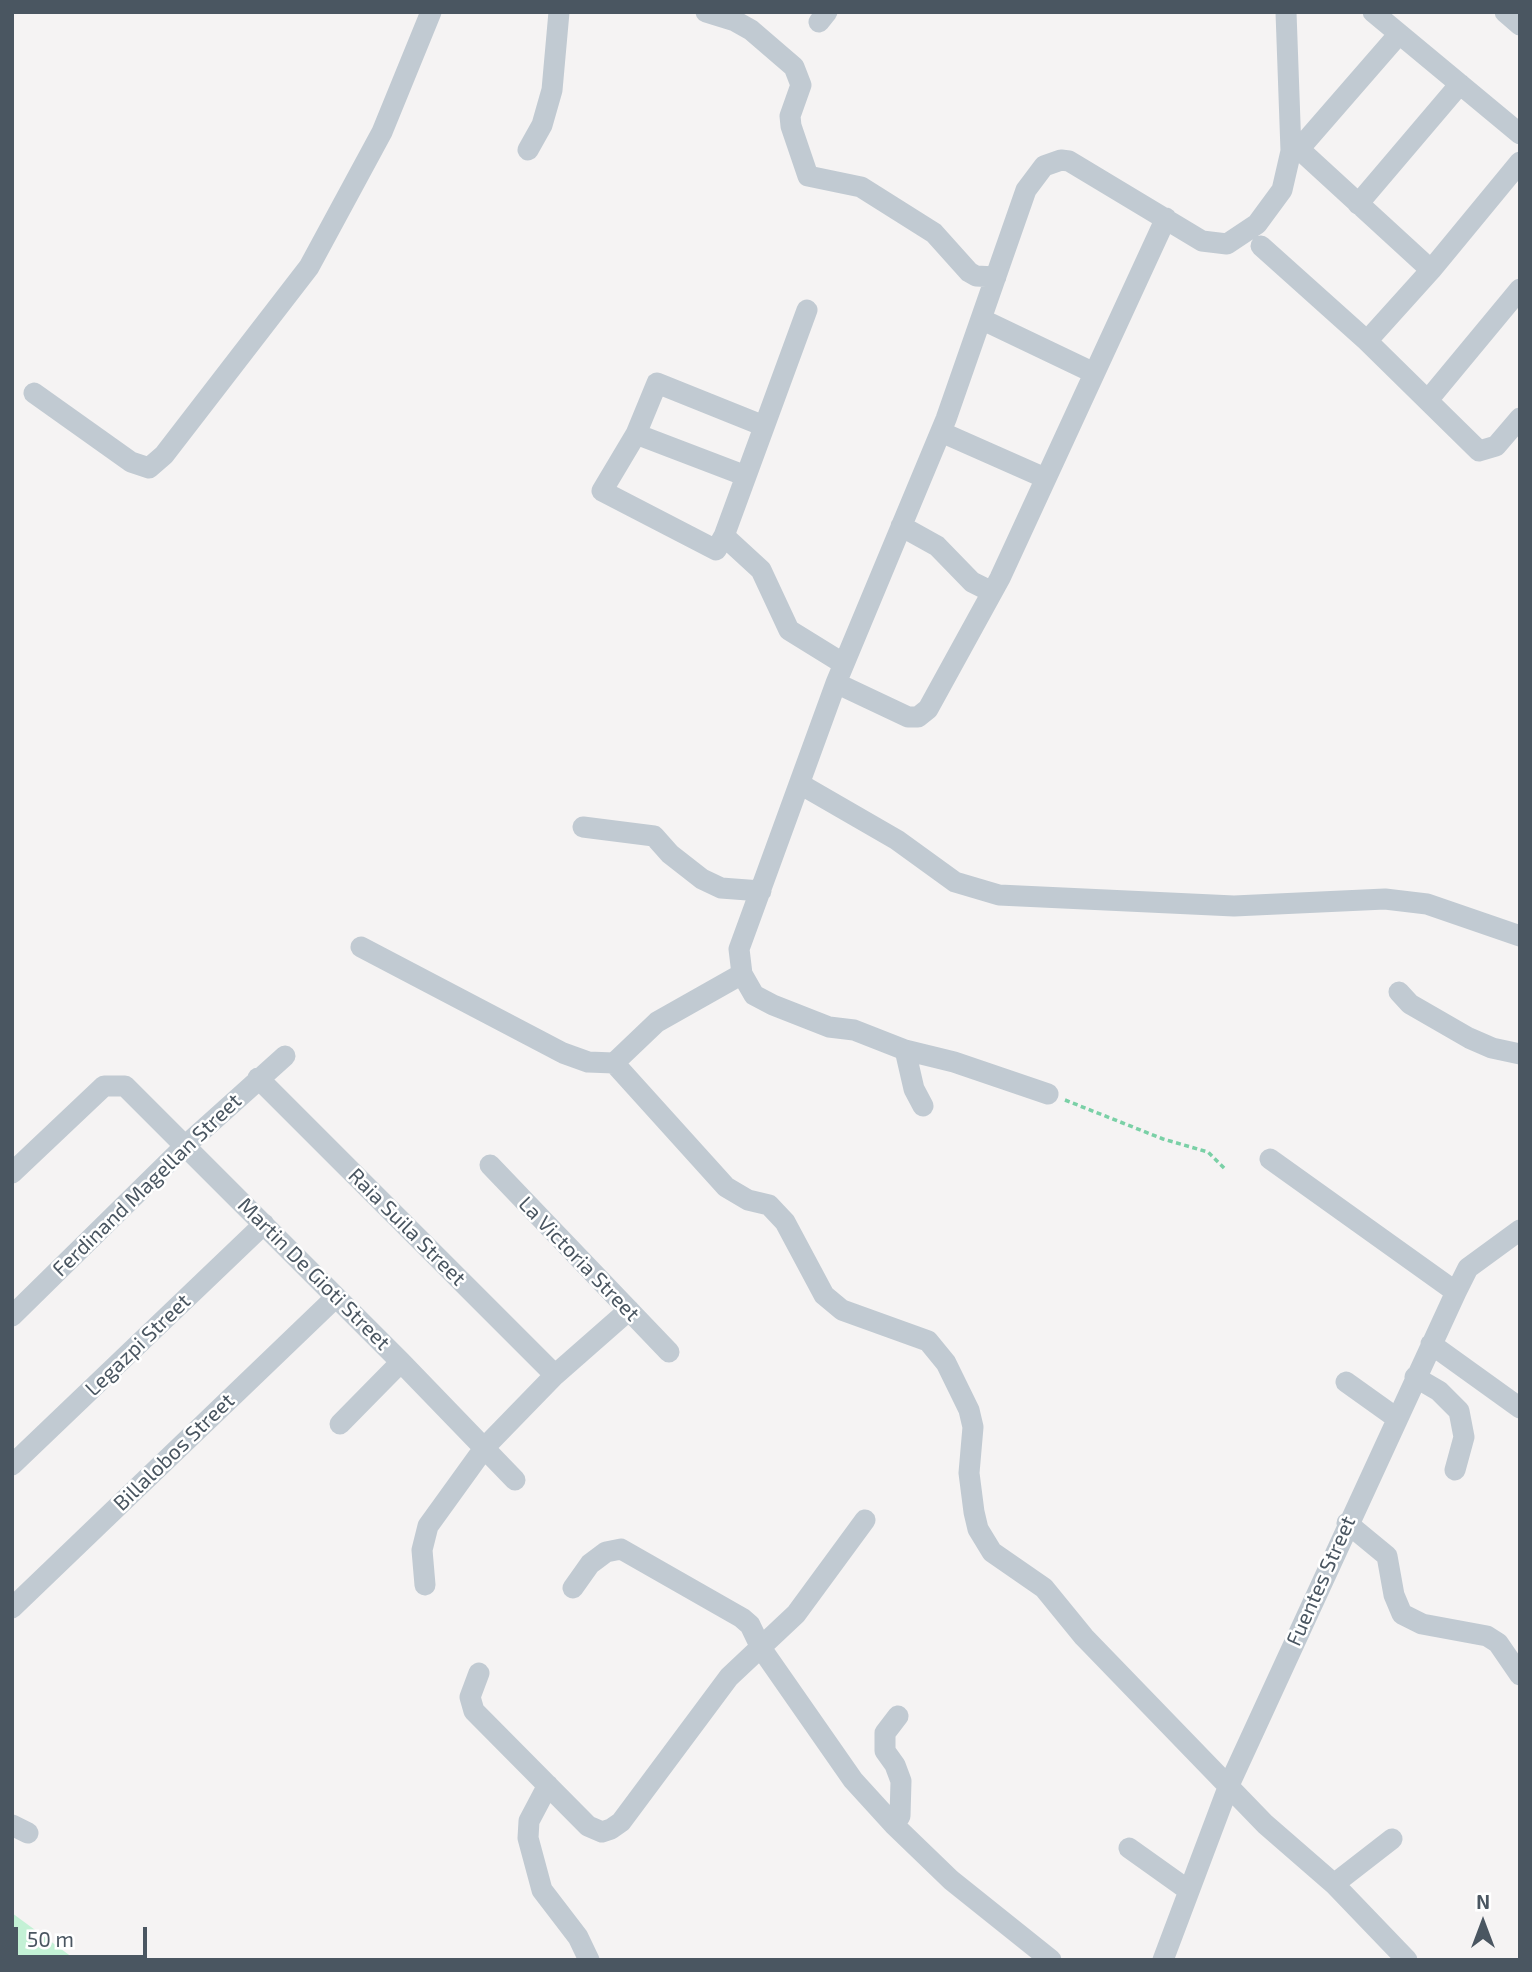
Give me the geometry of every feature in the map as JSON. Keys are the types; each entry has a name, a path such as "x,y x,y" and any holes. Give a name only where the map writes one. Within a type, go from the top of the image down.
{"street":[{"path":"34,393 131,462 149,468 164,455 309,267 382,132 431,12"},
{"path":"528,150 542,125 552,90 559,12"},
{"path":"706,12 735,20 751,30 794,67 801,85 800,94 792,110 791,126 808,176 861,187 934,233 970,272 976,276 996,277"},
{"path":"1048,1094 954,1062 905,1050 853,1030 829,1027 773,1005 754,995 742,974 739,949 840,674 941,432 1026,190 1044,166 1053,162 1069,162 1202,241 1227,244 1257,224 1282,190 1291,151 1286,12"},
{"path":"1373,12 1520,134"},
{"path":"1504,12 1520,25"},
{"path":"1399,34 1299,149 1431,270"},
{"path":"1358,204 1460,84"},
{"path":"1367,341 1431,270 1520,162"},
{"path":"724,536 761,570 789,630 840,674 908,717 924,714 992,592 1092,372 1166,218"},
{"path":"1261,246 1367,341 1484,452 1496,446 1520,418"},
{"path":"1428,400 1520,289"},
{"path":"764,426 657,383 636,434 602,491 716,550 724,536 807,310"},
{"path":"981,318 1092,372"},
{"path":"941,432 1045,478"},
{"path":"636,434 746,476"},
{"path":"901,526 937,546 972,582 992,592"},
{"path":"800,784 897,839 955,882 999,895 1234,906 1385,899 1427,904 1520,936"},
{"path":"583,827 654,836 670,854 702,879 721,888 761,891"},
{"path":"361,947 563,1053 588,1062 614,1063 726,1187 748,1200 769,1205 785,1222 824,1295 842,1310 928,1341 946,1363 969,1410 973,1427 970,1473 974,1512 978,1529 992,1552 1044,1588 1084,1637 1265,1824 1334,1884 1407,1960"},
{"path":"614,1063 657,1022 742,974"},
{"path":"1399,992 1410,1004 1469,1038 1492,1048 1520,1054"},
{"path":"905,1050 914,1089 923,1106"},
{"name":"Ferdinand Magellan Street","path":"12,1316 186,1145 285,1056"},
{"name":"Raia Suila Street","path":"258,1078 555,1375"},
{"name":"Martin De Gioti Street","path":"12,1173 104,1086 125,1086 515,1480"},
{"path":"1270,1159 1456,1292"},
{"name":"La Victoria Street","path":"490,1165 668,1352"},
{"name":"Legazpi Street","path":"12,1465 264,1224"},
{"name":"Fuentes Street","path":"1163,1960 1229,1785 1395,1417 1456,1292 1468,1268 1520,1230"},
{"name":"Billalobos Street","path":"12,1608 336,1297"},
{"path":"425,1585 422,1550 428,1526 485,1447 555,1375 629,1310"},
{"path":"1431,1344 1520,1408"},
{"path":"340,1424 401,1362"},
{"path":"1415,1377 1439,1391 1459,1411 1464,1437 1455,1470"},
{"path":"1346,1382 1395,1417"},
{"path":"479,1674 470,1697 474,1710 587,1826 601,1832 611,1829 621,1822 729,1677 796,1614 865,1521"},
{"path":"1347,1523 1387,1556 1394,1595 1402,1614 1422,1624 1487,1636 1498,1643 1520,1675"},
{"path":"573,1588 590,1564 606,1552 628,1550 652,1569 742,1618 750,1625 761,1648 853,1780 894,1825 951,1880 1051,1960"},
{"path":"894,1825 900,1816 901,1781 895,1765 885,1751 885,1734 898,1716"},
{"path":"548,1785 529,1821 528,1838 541,1890 578,1937 589,1960"},
{"path":"1334,1884 1392,1839"},
{"path":"1129,1848 1188,1890"}],"path":[{"path":"1048,1094 1163,1139 1208,1152 1225,1169"}],"green space":[{"path":"12,1913 76,1960 12,1960"}]}
